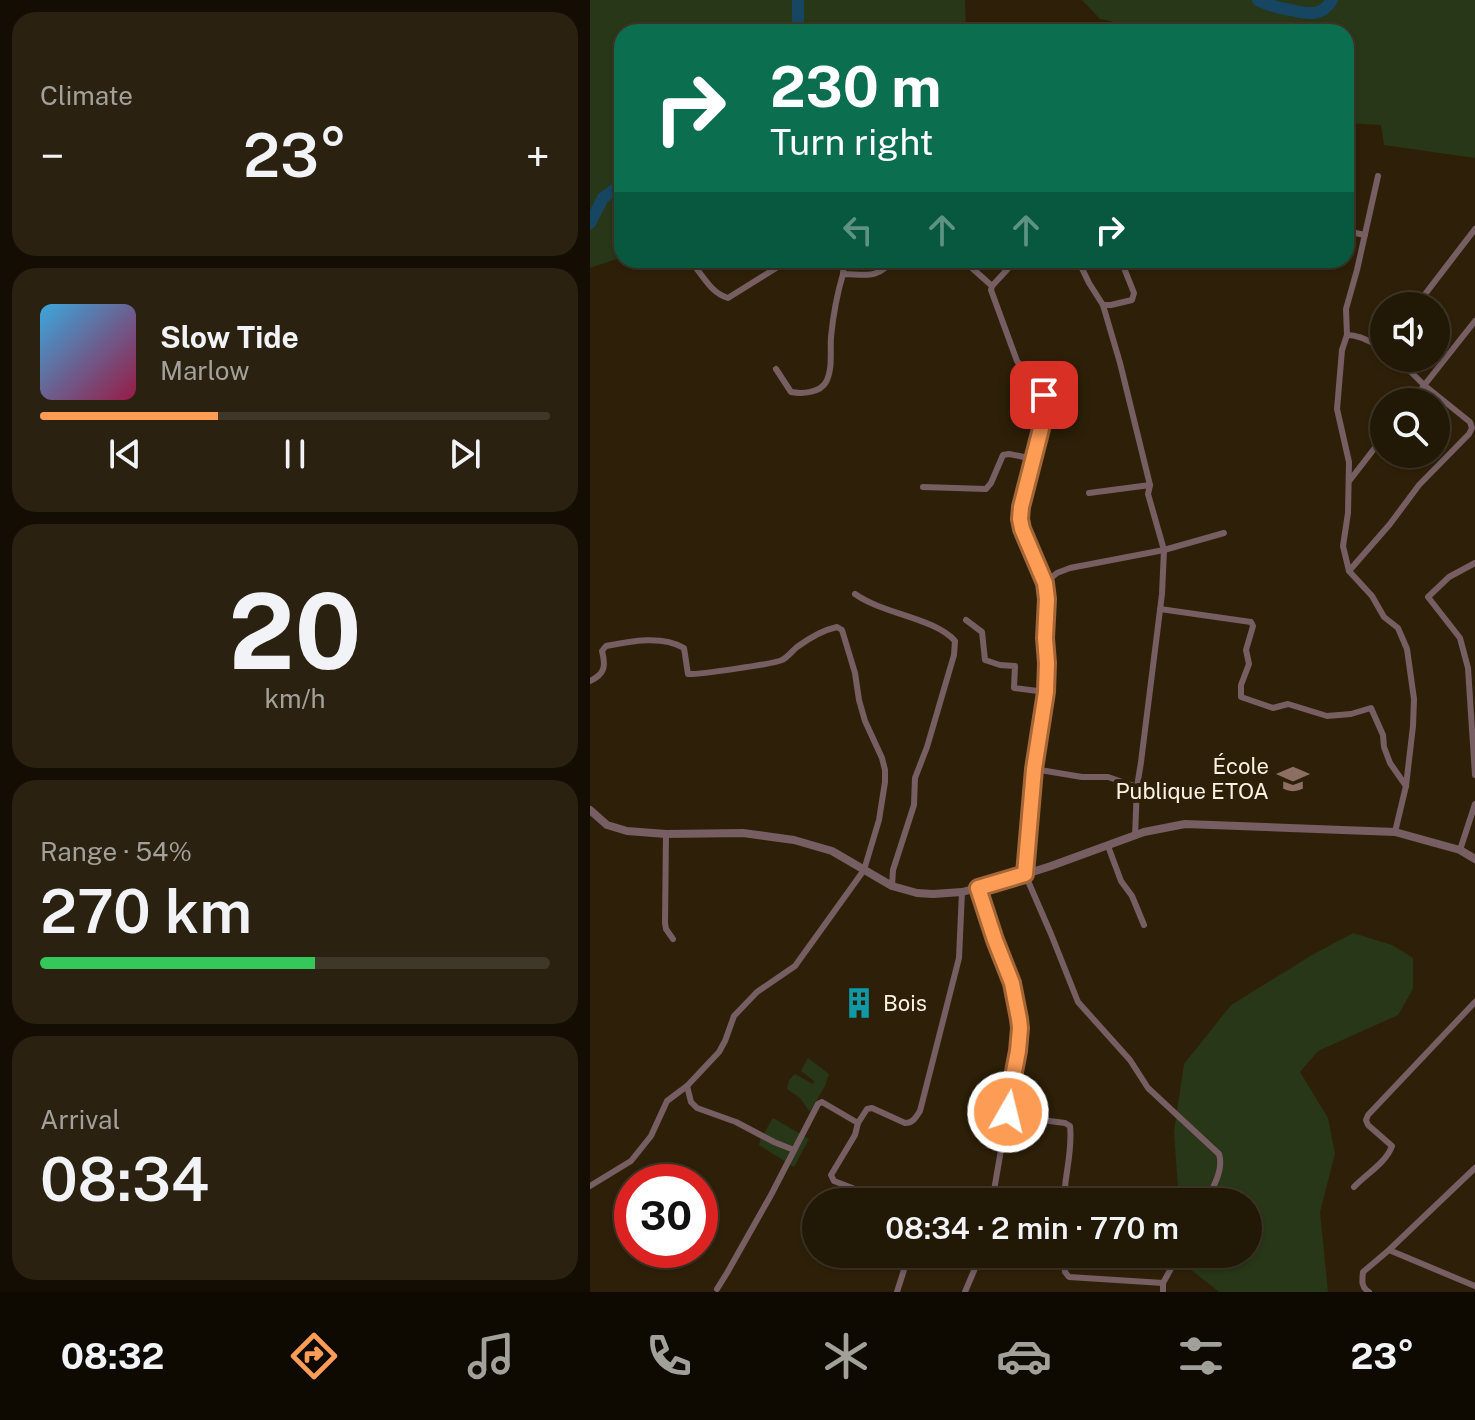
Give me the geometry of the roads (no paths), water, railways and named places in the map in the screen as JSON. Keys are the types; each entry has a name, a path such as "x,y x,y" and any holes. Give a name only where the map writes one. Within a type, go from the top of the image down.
{"street":[{"path":"1378,176 1346,309 1347,335 1342,350 1337,409 1349,462 1348,513 1343,546 1349,571 1372,596 1384,617 1398,628 1407,649 1414,712 1406,786 1395,832"},
{"path":"1427,292 1475,229"},
{"path":"1354,233 1365,235"},
{"path":"697,268 712,290 728,298 776,268"},
{"path":"776,369 791,392 821,388 827,381 843,268"},
{"path":"843,274 878,274 887,268"},
{"path":"972,268 992,286"},
{"path":"1009,268 991,290 1017,361 1043,389 1045,413 1020,519 1045,583 1047,599 1046,692 1034,769 1025,874 1078,1002 1130,1060 1148,1088 1219,1154 1220,1169 1212,1188"},
{"path":"1082,268 1103,305 1120,363 1150,485 1148,494 1164,550 1160,609 1137,787 1135,836"},
{"path":"1103,305 1132,300 1134,293 1124,268"},
{"path":"1422,388 1475,321"},
{"path":"1347,335 1370,341"},
{"path":"1349,571 1419,485 1474,426 1411,372"},
{"path":"1350,480 1370,454"},
{"path":"923,487 986,489 1003,455 1034,459"},
{"path":"1089,493 1150,485"},
{"path":"1045,583 1057,573 1070,568 1164,550 1224,533"},
{"path":"1475,563 1449,577 1428,597 1460,638 1468,668 1475,775"},
{"path":"855,594 866,602 949,634 955,641 954,655 915,778 914,805 893,870 892,886"},
{"path":"1160,609 1251,622 1253,626 1246,650 1249,664 1241,685 1241,697 1273,708 1288,704 1327,716 1371,708 1383,735 1390,763 1406,786"},
{"path":"966,620 982,632 985,660 1015,666 1014,688 1046,692"},
{"path":"590,681 605,669 602,651 606,646 633,641 681,645 688,674 692,676 782,660 819,634 837,627 842,630 865,721 885,770 879,820 864,870 801,959 757,992 734,1016 719,1052 687,1086 667,1101 651,1136 631,1161 599,1182 590,1183"},
{"path":"1034,769 1082,777 1108,777 1137,787"},
{"path":"1460,850 1475,804"},
{"path":"590,810 616,829 666,834 733,833 782,837 832,851 892,886 933,894 978,888 1135,836 1185,824 1395,832 1460,850 1475,859"},
{"path":"666,834 665,923 673,939"},
{"path":"1108,846 1123,886 1132,896 1144,925"},
{"path":"978,888 1012,983 1020,1028 994,1188"},
{"path":"852,1188 834,1181 831,1175 855,1135 858,1123 870,1107 905,1123 915,1119 920,1111 959,958 962,892"},
{"path":"1354,1187 1386,1158 1392,1146 1368,1125 1368,1115 1475,1002"},
{"path":"687,1086 691,1102 697,1108 736,1122 794,1150"},
{"path":"717,1289 818,1104 822,1102 858,1123"},
{"path":"1008,1112 1019,1117 1070,1126 1064,1188"},
{"path":"1369,1292 1362,1282 1363,1272 1475,1168"},
{"path":"1389,1250 1475,1286"},
{"path":"897,1292 905,1268"},
{"path":"965,1292 975,1268"},
{"path":"1065,1268 1069,1277 1163,1283"},
{"path":"1163,1292 1163,1283 1171,1268"}],"waterway":[{"path":"798,0 798,24"},
{"path":"1258,0 1278,8 1309,13 1319,12 1332,0"},
{"path":"590,223 603,198 614,190"}],"place":[{"name":"École Publique ETOA","path":"1293,779"},
{"name":"Bois","path":"859,1003"}]}
